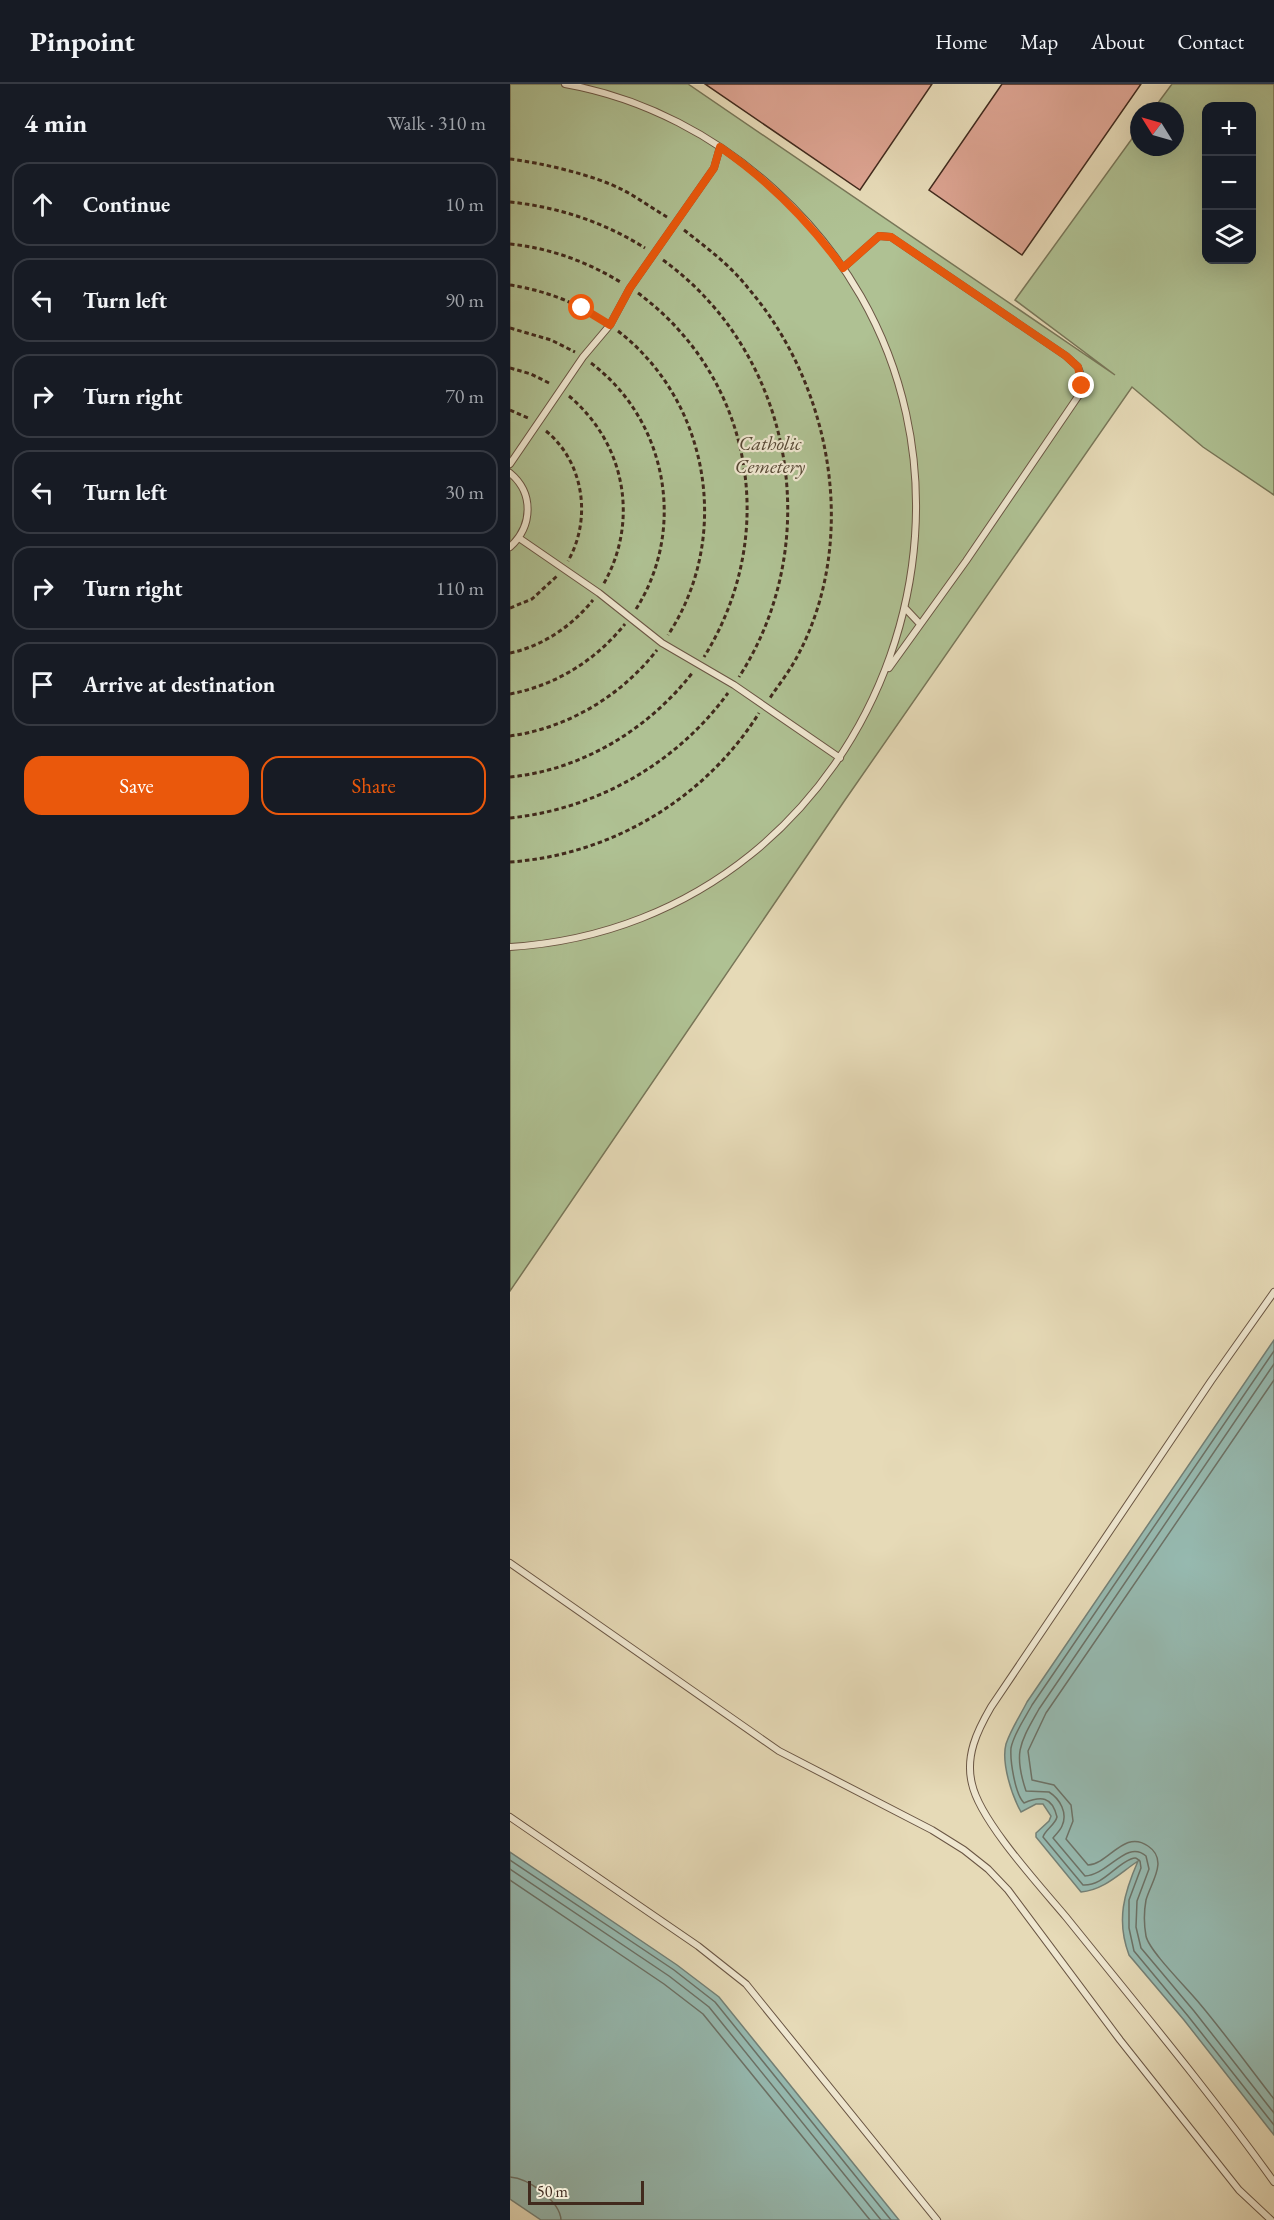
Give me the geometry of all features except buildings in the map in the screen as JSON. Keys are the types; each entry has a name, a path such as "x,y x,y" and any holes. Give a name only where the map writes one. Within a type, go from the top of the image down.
{"lane":[{"path":"510,947 549,943 602,931 653,912 702,887 747,857 807,801 840,758 884,676 905,608 911,579 917,520 909,431 900,393 884,346 858,293 826,244 788,201 744,163 720,147 664,116 604,93 565,84"},
{"path":"604,93 606,84"},
{"path":"510,464 562,391 583,357 610,325 630,288 714,168 720,147"},
{"path":"843,268 879,236 891,237 1066,356 1078,367 1082,378 1082,386 1074,403 972,553 884,676"},
{"path":"510,473 523,489 528,505 526,522 519,538 510,547"},
{"path":"519,538 599,593 662,643 700,663 840,758"},
{"path":"905,608 920,624"},
{"path":"1274,1292 991,1707 978,1731 972,1751 970,1772 972,1786 979,1803 1010,1849 1162,2037 1274,2182"},
{"path":"510,1563 779,1751 932,1830 964,1850 988,1869 1014,1898 1120,2040 1239,2190 1271,2220"},
{"path":"510,1817 698,1946 746,1984 937,2220"}],"path":[{"path":"510,159 538,163 576,173 620,189 675,223 712,251 739,277 759,301 789,346 812,401 821,430 829,473 831,538 822,591 794,663 738,744 721,762 665,811 622,833 585,848 534,860 510,862"},
{"path":"510,202 554,209 589,220 622,235 654,254 702,295 741,344 769,401 781,442 789,505 783,568 765,629 734,685 721,702 692,734 641,773 613,789 542,813 510,818"},
{"path":"510,244 539,249 577,260 630,288 671,322 704,363 724,400 743,461 748,503 742,566 730,607 700,663 668,701 643,722 609,745 564,765 510,777"},
{"path":"510,285 536,290 567,301 610,325 650,361 671,390 691,430 702,473 705,526 699,562 684,604 662,643 633,676 599,703 560,723 510,736"},
{"path":"510,328 551,340 583,357 613,382 637,413 654,449 661,477 664,506 661,545 650,583 630,617 615,636 579,667 558,679 510,694"},
{"path":"510,368 531,374 562,391 587,413 607,441 616,462 622,484 624,507 623,529 618,552 599,593 578,616 554,635 535,645 510,653"},
{"path":"510,410 538,424 550,434 570,460 580,491 582,507 579,531 571,555 563,569 531,599 510,608"}],"green space":[{"name":"Catholic Cemetery","path":"510,84 688,84 1115,375 1015,300 1130,141 1130,156 1184,156 1184,102 1159,102 1172,84 1274,84 1274,495 1203,447 1132,387 845,800 510,1291"}],"water":[{"path":"1274,1340 1274,2135 1184,2020 1129,1955 1123,1930 1123,1907 1138,1861 1097,1888 1081,1892 1036,1837 1036,1833 1049,1821 1051,1816 1043,1804 1036,1804 1021,1812 1008,1779 1005,1752 1010,1733 1027,1702"},
{"path":"510,1852 677,1965 719,1997 899,2220 541,2220 510,2199"}],"route":[{"path":"582,308 610,325 630,288 714,168 720,147 744,163 788,201 826,244 843,268 879,236 891,237 1066,356 1078,367 1082,386"}]}
